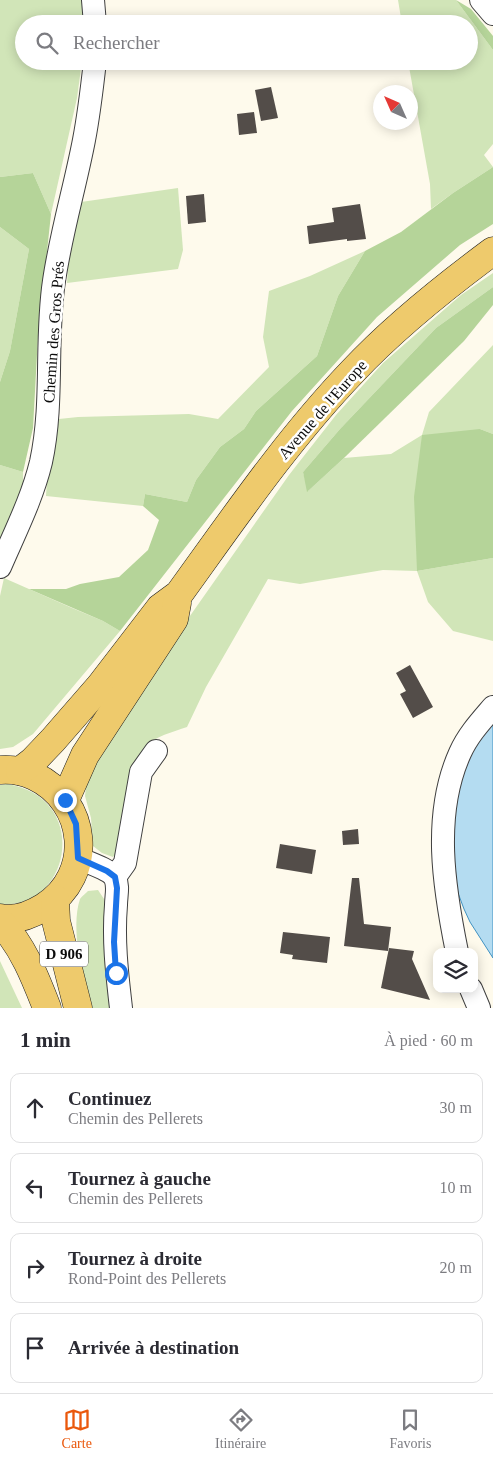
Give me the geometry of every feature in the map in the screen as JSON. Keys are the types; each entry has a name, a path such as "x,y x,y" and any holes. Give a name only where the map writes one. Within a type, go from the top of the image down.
{"main road":[{"name":"Avenue de l'Europe","path":"10,771 40,754 100,686 160,608 179,594 288,445 352,371 387,337 440,292 493,251"},
{"name":"Avenue de l'Europe","path":"65,800 85,755 174,619 179,594"},
{"path":"0,918 7,919 32,914 55,900 70,880 78,858 76,824 65,800 47,782 10,771"},
{"name":"D 906","path":"55,900 56,922 78,1008"},
{"name":"D 906","path":"0,922 19,946 48,1008"}],"street":[{"path":"481,0 493,14"},
{"name":"Chemin des Gros Prés","path":"0,567 32,495 41,460 49,391 53,291 60,246 84,140 94,70"},
{"path":"456,948 442,856 444,814 451,776 460,752 473,730 493,706"},
{"path":"115,877 125,863 141,772 156,751"},
{"path":"78,858 107,871 115,877 117,888 114,949 121,1008"},
{"path":"473,993 479,1008"}],"green space":[{"path":"0,0 83,0 84,15 15,15 15,70 81,70 77,98 51,214 33,173 0,177"},
{"path":"398,0 456,0 467,15 400,15"},
{"path":"456,0 471,9 476,15 467,15"},
{"path":"478,18 493,36 493,50 478,30"},
{"path":"478,30 493,50 493,144 484,155 493,167 431,209 430,184 418,117 418,85 412,85 410,70 478,70"},
{"path":"493,167 493,224 460,245 377,317 292,411 120,631 103,621 29,589 66,589 80,584 119,577 148,550 159,520 143,506 145,494 187,502 196,480 220,447 244,429 256,411 317,356 338,296 365,251 401,232 453,193"},
{"path":"33,173 51,214 38,336 33,428 23,472 0,465 0,382 10,351 29,249 0,227 0,177"},
{"path":"178,188 183,250 178,269 67,283 69,248 81,202"},
{"path":"0,227 29,249 10,351 0,382"},
{"path":"365,251 338,296 317,356 256,411 244,429 220,447 196,480 187,502 145,494 143,506 46,496 47,479 59,419 189,414 218,419 269,367 263,337 269,291 310,276"},
{"path":"493,273 493,287 436,328 340,429 303,472 308,491 344,458 391,454 422,435 429,412 493,345 493,434 480,429 417,571 383,570 300,584 268,579 206,687 187,727 154,740 145,747 140,755 129,796 119,850 113,857 102,853 93,846 91,818 85,796 87,778 152,670 289,475 336,415 383,363 461,295"},
{"path":"493,287 493,305 464,341 307,492 303,472 340,429 436,328"},
{"path":"480,429 493,434 493,558 417,571 414,497 422,435"},
{"path":"0,465 23,472 23,491 0,542"},
{"path":"493,558 493,641 453,631 428,602 417,571"},
{"path":"4,578 103,621 120,631 33,734 13,747 0,749 0,596"},
{"path":"7,784 34,793 51,809 61,829 62,851 56,872 43,890 24,901 0,904 0,785"},
{"path":"98,890 104,899 110,1008 91,1008 81,969 77,939 77,911 80,899 88,891"},
{"path":"0,961 22,1008 0,1008"}],"water":[{"path":"493,713 493,958 464,909 458,893 452,861 456,786"}],"building":[{"path":"271,87 278,118 261,121 255,90"},
{"path":"254,112 257,133 239,135 237,114"},
{"path":"204,194 206,222 188,224 186,196"},
{"path":"360,204 366,239 347,241 347,239 309,244 307,226 334,222 332,208"},
{"path":"410,665 433,707 413,718 400,694 406,691 396,673"},
{"path":"358,829 359,844 343,845 342,831"},
{"path":"280,844 316,850 312,874 276,868"},
{"path":"352,878 359,878 364,924 391,927 388,951 344,946"},
{"path":"283,932 330,937 327,963 292,959 293,955 280,953"},
{"path":"389,948 414,951 412,959 430,1000 381,988"}],"route":[{"path":"65,800 76,824 78,858 107,871 115,877 117,888 114,922 116,973"}]}
